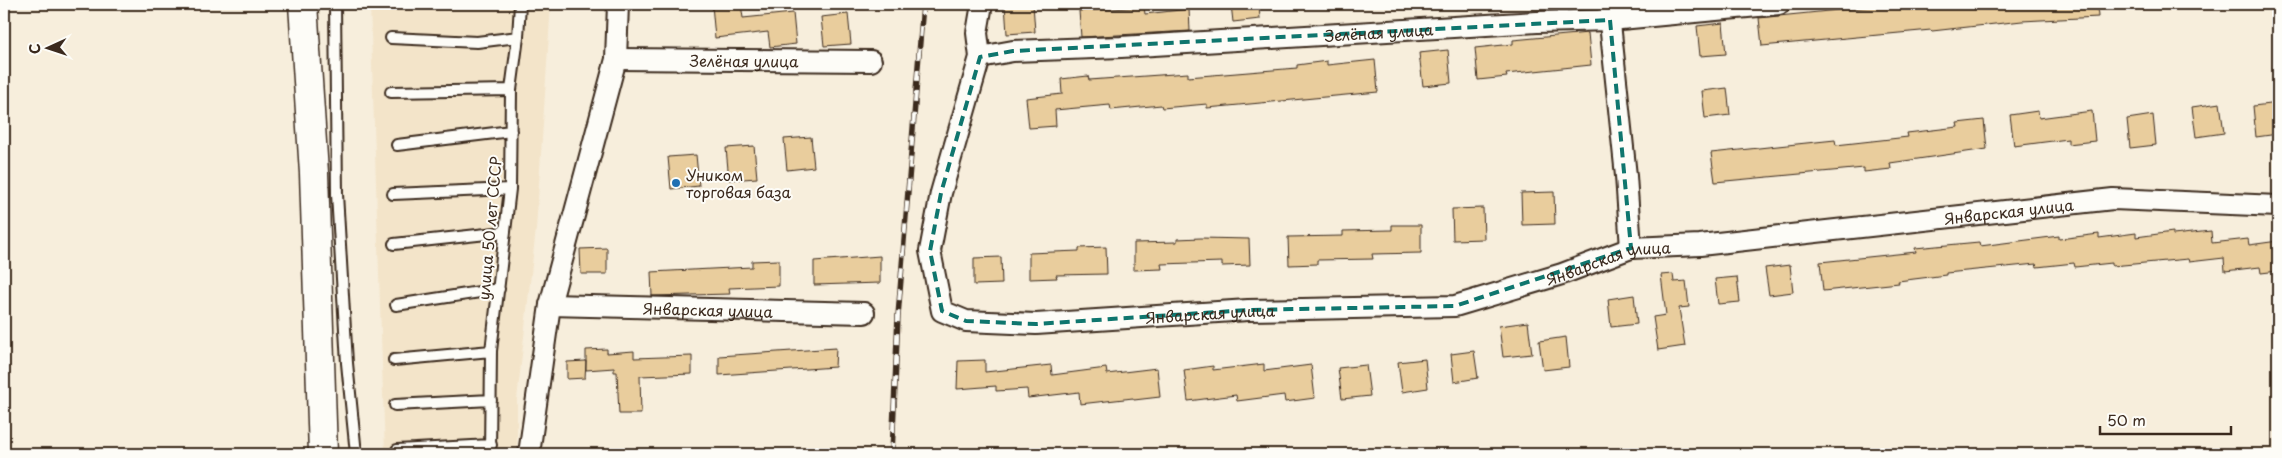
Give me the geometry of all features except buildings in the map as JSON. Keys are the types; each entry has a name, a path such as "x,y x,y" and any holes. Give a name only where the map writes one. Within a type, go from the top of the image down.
{"main road":[{"path":"303,4 314,173 323,454"}],"street":[{"path":"529,454 550,305 616,60 618,4"},
{"path":"980,58 977,33 982,4"},
{"name":"Зелёная улица","path":"980,58 1013,51 1121,47 1527,23 1609,12 1779,4"},
{"path":"1609,12 1626,176 1631,248"},
{"name":"Январская улица","path":"980,58 940,193 930,251 942,312 966,321 1036,324 1248,310 1455,306 1562,274 1631,248 1700,245 2113,198 2278,206"},
{"name":"Зелёная улица","path":"616,60 871,61"},
{"name":"Январская улица","path":"550,305 864,313"}],"lane":[{"path":"334,4 337,194 356,454"},
{"name":"улица 50 лет СССР","path":"491,449 491,351 510,189 512,90 520,4"},
{"path":"391,38 477,42 518,37"},
{"path":"392,92 512,90"},
{"path":"397,145 511,131"},
{"path":"393,194 510,189"},
{"path":"394,244 505,232"},
{"path":"396,305 499,289"},
{"path":"394,360 491,351"},
{"path":"395,405 491,400"},
{"path":"397,450 491,449"}],"highlighted area":[{"path":"1610,20 1631,248 1455,306 1248,310 1036,324 966,321 942,311 930,251 941,193 980,57 1013,51"}],"shaded area":[{"path":"370,4 551,4 536,229 517,400 517,454 385,454"}],"railway":[{"path":"892,454 898,316 923,4"}],"place":[{"name":"Уником торговая база","path":"676,183"}]}
